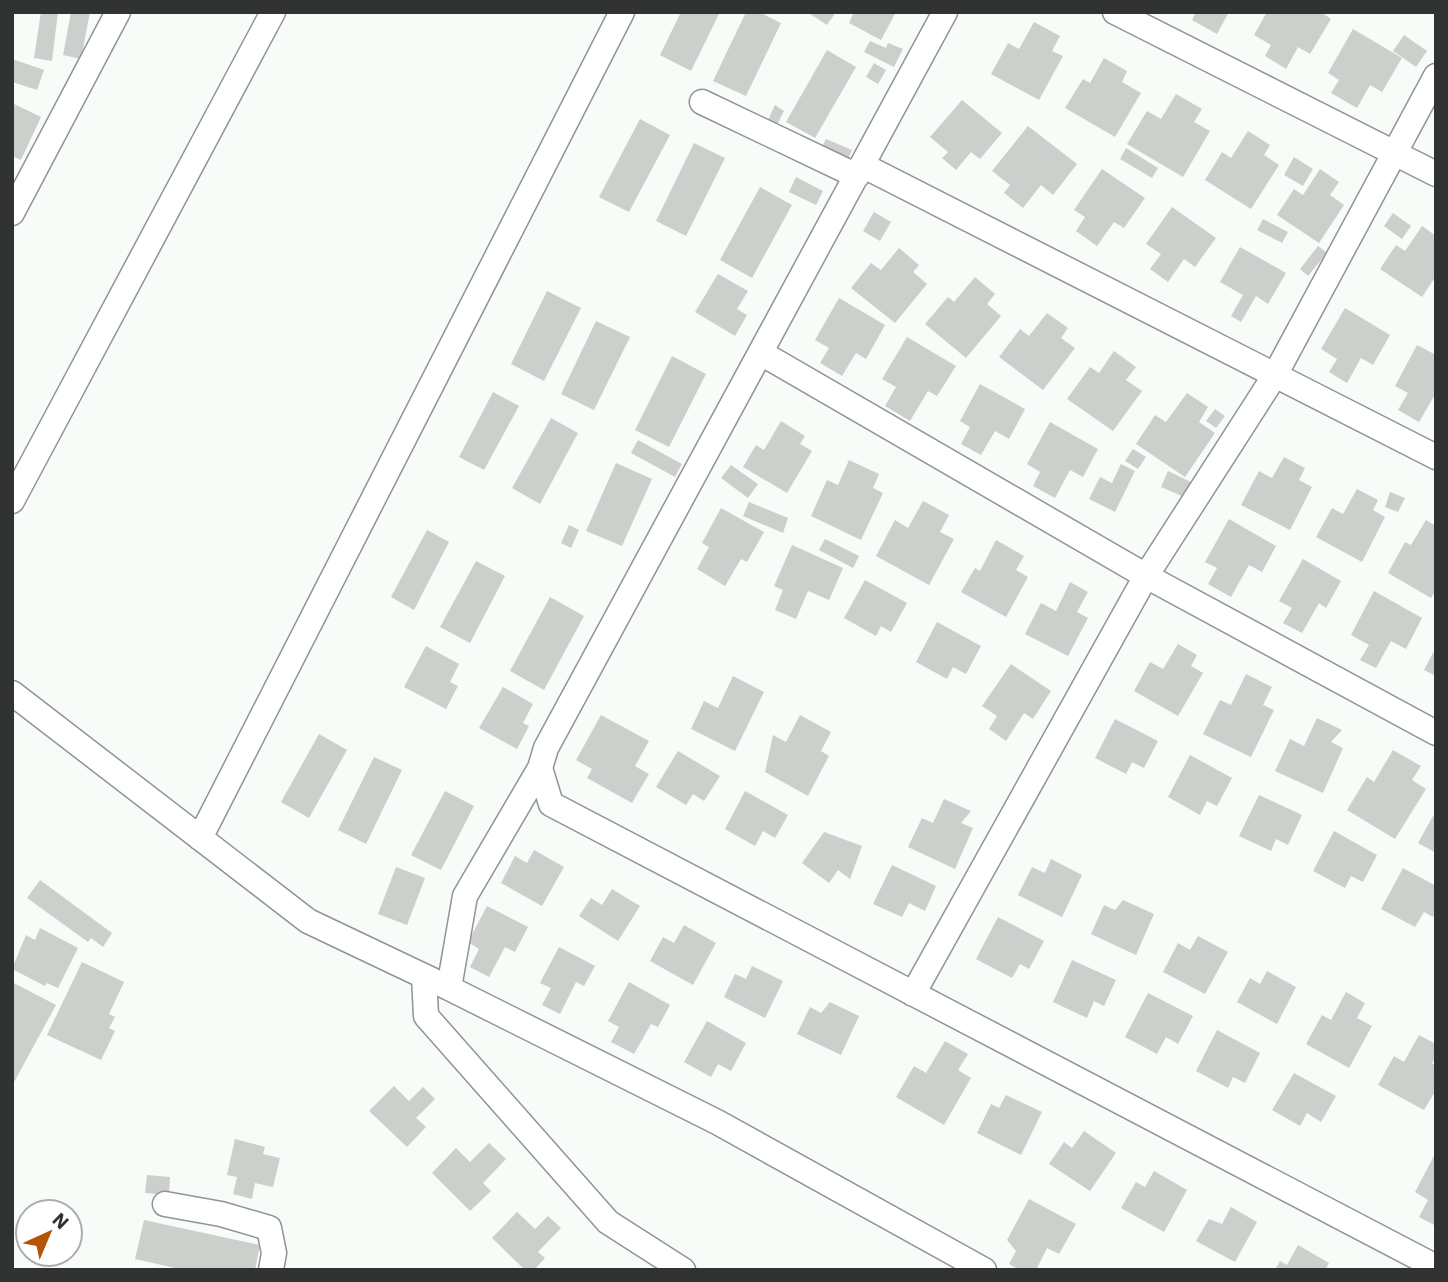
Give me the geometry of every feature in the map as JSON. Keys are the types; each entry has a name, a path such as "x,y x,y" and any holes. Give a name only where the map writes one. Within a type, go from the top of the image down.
{"street":[{"path":"12,213 118,12"},
{"path":"12,501 273,12"},
{"path":"200,838 622,12"},
{"path":"449,988 465,896 540,768 546,748 945,12"},
{"path":"1115,12 1436,174"},
{"path":"913,994 1146,576 1275,375 1436,76"},
{"path":"702,102 860,170 1436,457"},
{"path":"761,353 1146,576 1436,733"},
{"path":"12,693 308,921 717,1122 984,1270"},
{"path":"540,768 551,804 1436,1267"},
{"path":"424,976 426,1016 608,1222 683,1270"},
{"path":"165,1204 220,1214 269,1228 274,1253 271,1270"}],"building":[{"path":"41,12 58,12 52,61 34,58"},
{"path":"71,12 90,12 81,59 63,55"},
{"path":"681,12 720,12 691,71 660,55"},
{"path":"746,12 759,12 781,23 746,96 713,81"},
{"path":"807,12 836,12 827,25"},
{"path":"854,12 896,12 881,40 849,23"},
{"path":"1196,12 1229,12 1217,34 1192,20"},
{"path":"1267,12 1321,12 1331,19 1310,54 1298,47 1286,69 1265,56 1271,45 1254,35"},
{"path":"1034,22 1060,36 1052,51 1063,56 1039,100 991,74 1008,43 1019,49"},
{"path":"1353,29 1402,58 1382,92 1370,85 1357,108 1331,93 1339,80 1328,73"},
{"path":"1404,35 1427,51 1416,67 1393,51"},
{"path":"870,41 886,48 888,43 903,49 894,67 864,52"},
{"path":"827,50 856,67 815,138 786,122"},
{"path":"1104,58 1127,71 1122,82 1141,93 1115,137 1065,108 1083,79 1090,83"},
{"path":"12,59 44,70 37,90 12,82"},
{"path":"874,63 886,70 878,84 866,77"},
{"path":"1176,94 1202,109 1194,122 1210,131 1183,177 1127,144 1147,111 1161,119"},
{"path":"962,100 1002,133 980,159 971,152 956,170 942,158 948,152 930,137"},
{"path":"12,103 41,117 21,160 12,156"},
{"path":"775,105 784,111 775,129 766,124"},
{"path":"640,119 670,135 629,212 599,197"},
{"path":"1028,126 1077,164 1053,195 1041,185 1023,208 1004,193 1010,185 992,171"},
{"path":"1248,131 1270,145 1264,155 1279,165 1251,209 1205,180 1222,152 1231,158"},
{"path":"826,139 852,150 845,166 819,153"},
{"path":"694,143 725,158 686,236 656,221"},
{"path":"1126,148 1158,168 1152,178 1120,159"},
{"path":"1294,157 1313,169 1303,186 1284,175"},
{"path":"1102,169 1145,198 1124,228 1114,222 1097,246 1076,231 1085,217 1074,210"},
{"path":"1320,169 1339,182 1330,195 1344,205 1319,243 1277,215 1294,189 1303,195"},
{"path":"796,177 823,191 816,205 789,192"},
{"path":"760,187 792,205 752,278 720,260"},
{"path":"1172,207 1216,238 1195,267 1184,259 1168,282 1150,269 1161,254 1146,244"},
{"path":"874,212 891,222 880,241 863,231"},
{"path":"1393,213 1411,226 1402,239 1384,226"},
{"path":"1263,219 1288,232 1282,243 1257,230"},
{"path":"1422,226 1436,236 1436,276 1422,297 1380,269 1396,245 1405,251"},
{"path":"1318,246 1327,253 1308,276 1300,269"},
{"path":"1240,247 1286,273 1268,304 1256,296 1241,322 1231,316 1243,295 1220,282"},
{"path":"899,248 919,265 913,272 927,284 895,323 851,288 871,263 881,270"},
{"path":"718,274 748,291 737,309 747,315 735,336 695,312"},
{"path":"975,277 995,294 987,304 1001,316 966,358 925,324 948,297 954,302"},
{"path":"547,291 581,308 544,381 511,364"},
{"path":"839,298 885,325 866,359 856,353 842,376 820,363 829,348 815,340"},
{"path":"1345,308 1390,335 1373,365 1361,358 1347,383 1329,372 1337,359 1321,349"},
{"path":"1047,313 1068,328 1061,338 1075,348 1043,390 999,357 1020,329 1029,336"},
{"path":"596,321 630,337 594,410 561,394"},
{"path":"907,337 956,366 937,396 928,391 910,421 885,406 896,387 882,379"},
{"path":"1417,345 1436,355 1436,393 1419,422 1398,410 1408,393 1395,386"},
{"path":"1114,351 1136,367 1126,380 1142,391 1113,431 1067,399 1090,367 1099,373"},
{"path":"672,356 706,374 669,447 635,430"},
{"path":"980,384 1025,409 1009,439 995,431 981,455 961,444 970,427 960,421"},
{"path":"493,392 519,406 484,470 459,457"},
{"path":"1187,393 1208,407 1199,422 1215,433 1185,477 1136,444 1155,415 1166,422"},
{"path":"1215,409 1225,416 1216,428 1206,421"},
{"path":"551,418 578,433 540,504 512,488"},
{"path":"781,421 805,436 800,444 812,451 787,493 743,467 756,445 764,450"},
{"path":"1050,422 1098,449 1083,477 1070,470 1055,498 1033,486 1040,472 1027,464"},
{"path":"638,440 682,464 675,477 631,453"},
{"path":"1133,449 1146,457 1138,469 1125,461"},
{"path":"1284,457 1305,468 1299,480 1312,487 1290,530 1241,505 1259,471 1272,478"},
{"path":"849,460 879,474 873,488 883,493 861,540 811,516 827,480 838,485"},
{"path":"616,463 652,479 622,546 586,531"},
{"path":"1121,464 1135,471 1115,512 1089,499 1100,477 1112,483"},
{"path":"731,465 758,484 748,498 721,478"},
{"path":"1168,471 1191,482 1184,497 1161,487"},
{"path":"1357,489 1378,500 1373,510 1385,517 1362,562 1316,537 1332,508 1343,514"},
{"path":"1390,492 1405,498 1398,512 1385,507"},
{"path":"923,501 949,515 940,532 954,539 929,585 876,556 895,520 908,528"},
{"path":"749,502 788,518 783,533 743,516"},
{"path":"721,508 764,532 747,562 741,559 725,586 697,569 709,547 702,543"},
{"path":"1229,519 1276,546 1262,572 1249,565 1231,597 1208,584 1217,568 1205,562"},
{"path":"1426,520 1436,526 1436,590 1431,598 1388,573 1405,542 1411,545"},
{"path":"569,525 579,530 571,548 561,543"},
{"path":"427,530 449,542 414,610 391,597"},
{"path":"825,539 859,556 853,568 819,550"},
{"path":"996,540 1024,556 1016,570 1028,577 1006,617 961,592 975,568 980,571"},
{"path":"792,545 843,568 829,600 808,591 796,619 775,610 783,590 774,586"},
{"path":"1303,559 1341,581 1326,608 1319,603 1302,633 1283,623 1292,608 1279,601"},
{"path":"476,561 505,576 470,643 440,627"},
{"path":"865,580 907,603 891,632 881,626 876,636 844,618"},
{"path":"1070,582 1088,592 1077,612 1088,618 1068,656 1025,634 1041,603 1056,611"},
{"path":"1374,591 1422,618 1406,649 1391,641 1376,668 1360,660 1369,645 1351,635"},
{"path":"550,597 584,616 544,690 510,671"},
{"path":"937,622 981,646 966,674 953,667 947,679 916,662"},
{"path":"1178,644 1197,655 1191,666 1203,673 1178,716 1134,691 1150,662 1163,669"},
{"path":"426,646 459,664 450,682 458,686 446,709 404,687"},
{"path":"1436,647 1436,676 1424,670"},
{"path":"1011,664 1051,691 1033,719 1024,713 1006,741 989,729 997,716 982,706"},
{"path":"1246,674 1272,687 1263,705 1274,710 1251,757 1203,734 1220,700 1231,705"},
{"path":"733,676 764,692 735,751 691,729 704,701 718,708"},
{"path":"503,687 533,704 523,723 529,726 517,749 479,728"},
{"path":"601,715 649,741 635,766 649,774 632,803 587,778 592,769 576,760"},
{"path":"800,715 831,732 821,751 829,756 808,796 765,772 773,735 786,742"},
{"path":"1317,718 1342,730 1331,742 1343,748 1323,793 1275,771 1290,739 1304,746"},
{"path":"1115,719 1158,741 1144,768 1132,762 1126,774 1095,758"},
{"path":"319,734 347,750 309,818 281,802"},
{"path":"1393,750 1421,766 1412,780 1426,789 1395,839 1347,810 1367,777 1374,782"},
{"path":"678,751 720,776 704,801 693,794 686,805 656,787"},
{"path":"1190,755 1232,778 1217,806 1207,801 1200,815 1168,797"},
{"path":"374,757 402,770 366,844 338,830"},
{"path":"445,791 474,806 441,870 411,855"},
{"path":"745,791 788,815 775,838 763,831 755,846 725,829"},
{"path":"1259,795 1302,815 1288,845 1276,839 1271,851 1239,836"},
{"path":"944,799 971,811 961,823 973,828 955,869 908,847 922,818 933,823"},
{"path":"1433,816 1436,817 1436,853 1418,843"},
{"path":"1334,831 1377,855 1363,882 1351,876 1345,888 1313,871"},
{"path":"824,832 862,846 850,879 838,870 829,883 802,863"},
{"path":"534,850 564,867 542,906 501,883 515,856 527,863"},
{"path":"1051,859 1082,875 1062,917 1018,895 1032,867 1045,873"},
{"path":"892,865 936,886 925,911 909,903 902,917 873,904"},
{"path":"396,867 425,878 407,925 378,914"},
{"path":"1403,868 1436,886 1436,911 1433,917 1424,912 1415,927 1381,909"},
{"path":"40,880 112,933 103,947 91,938 88,942 27,898"},
{"path":"612,889 640,906 618,941 579,916 591,898 602,905"},
{"path":"1123,900 1154,914 1136,955 1091,934 1104,905 1115,910"},
{"path":"487,906 528,927 515,952 505,947 489,977 470,967 479,949 468,942"},
{"path":"998,917 1044,941 1029,969 1020,964 1012,978 976,959"},
{"path":"684,925 716,943 693,985 650,961 663,937 674,943"},
{"path":"40,928 78,948 58,988 47,983 45,986 12,969 26,935 35,940"},
{"path":"1198,936 1228,952 1205,994 1163,972 1178,943 1190,950"},
{"path":"559,947 595,966 584,986 576,982 560,1014 542,1005 551,988 540,983"},
{"path":"1072,960 1116,980 1104,1006 1094,1001 1087,1018 1053,1002"},
{"path":"82,962 124,982 109,1014 115,1017 109,1028 115,1031 101,1060 47,1035"},
{"path":"752,966 783,981 765,1018 724,997 735,974 746,979"},
{"path":"1267,971 1296,987 1277,1024 1237,1002 1250,978 1260,984"},
{"path":"12,982 56,1005 12,1086"},
{"path":"629,982 670,1005 658,1027 651,1024 634,1054 611,1042 619,1027 608,1021"},
{"path":"1346,992 1365,1003 1357,1018 1372,1026 1349,1068 1306,1044 1322,1015 1331,1020"},
{"path":"1148,993 1193,1016 1178,1044 1166,1037 1157,1054 1125,1037"},
{"path":"830,1002 859,1016 841,1055 797,1034 810,1007 821,1013"},
{"path":"707,1021 746,1043 731,1071 718,1064 711,1077 684,1062"},
{"path":"1217,1030 1260,1053 1245,1083 1233,1077 1228,1088 1196,1071"},
{"path":"1419,1035 1436,1044 1436,1056 1432,1063 1436,1066 1436,1090 1424,1110 1378,1085 1394,1056 1404,1062"},
{"path":"945,1041 968,1054 958,1070 971,1078 944,1125 896,1097 914,1066 926,1073"},
{"path":"1294,1073 1336,1096 1321,1122 1307,1113 1300,1126 1272,1110"},
{"path":"394,1086 409,1101 423,1087 435,1099 416,1118 426,1127 407,1147 369,1111"},
{"path":"1006,1095 1042,1112 1021,1155 977,1133 991,1104 999,1108"},
{"path":"1084,1131 1116,1153 1090,1191 1049,1164 1064,1142 1072,1148"},
{"path":"235,1139 265,1147 263,1154 280,1158 273,1187 255,1183 252,1199 233,1194 237,1177 227,1175"},
{"path":"489,1143 506,1159 483,1183 491,1191 470,1211 432,1173 456,1148 470,1162"},
{"path":"1436,1152 1436,1226 1419,1217 1428,1200 1415,1192"},
{"path":"1154,1171 1187,1190 1164,1232 1121,1208 1136,1182 1145,1187"},
{"path":"147,1175 170,1177 169,1195 145,1193"},
{"path":"1029,1199 1076,1224 1059,1254 1047,1248 1036,1270 1020,1270 1009,1264 1016,1251 1007,1240"},
{"path":"1231,1207 1257,1222 1235,1262 1196,1241 1209,1219 1222,1224"},
{"path":"517,1212 535,1229 548,1216 561,1228 538,1252 545,1258 534,1270 525,1270 492,1238"},
{"path":"144,1220 260,1245 255,1270 184,1270 135,1259"},
{"path":"1298,1245 1329,1263 1325,1270 1275,1270 1280,1261 1287,1265"}]}
